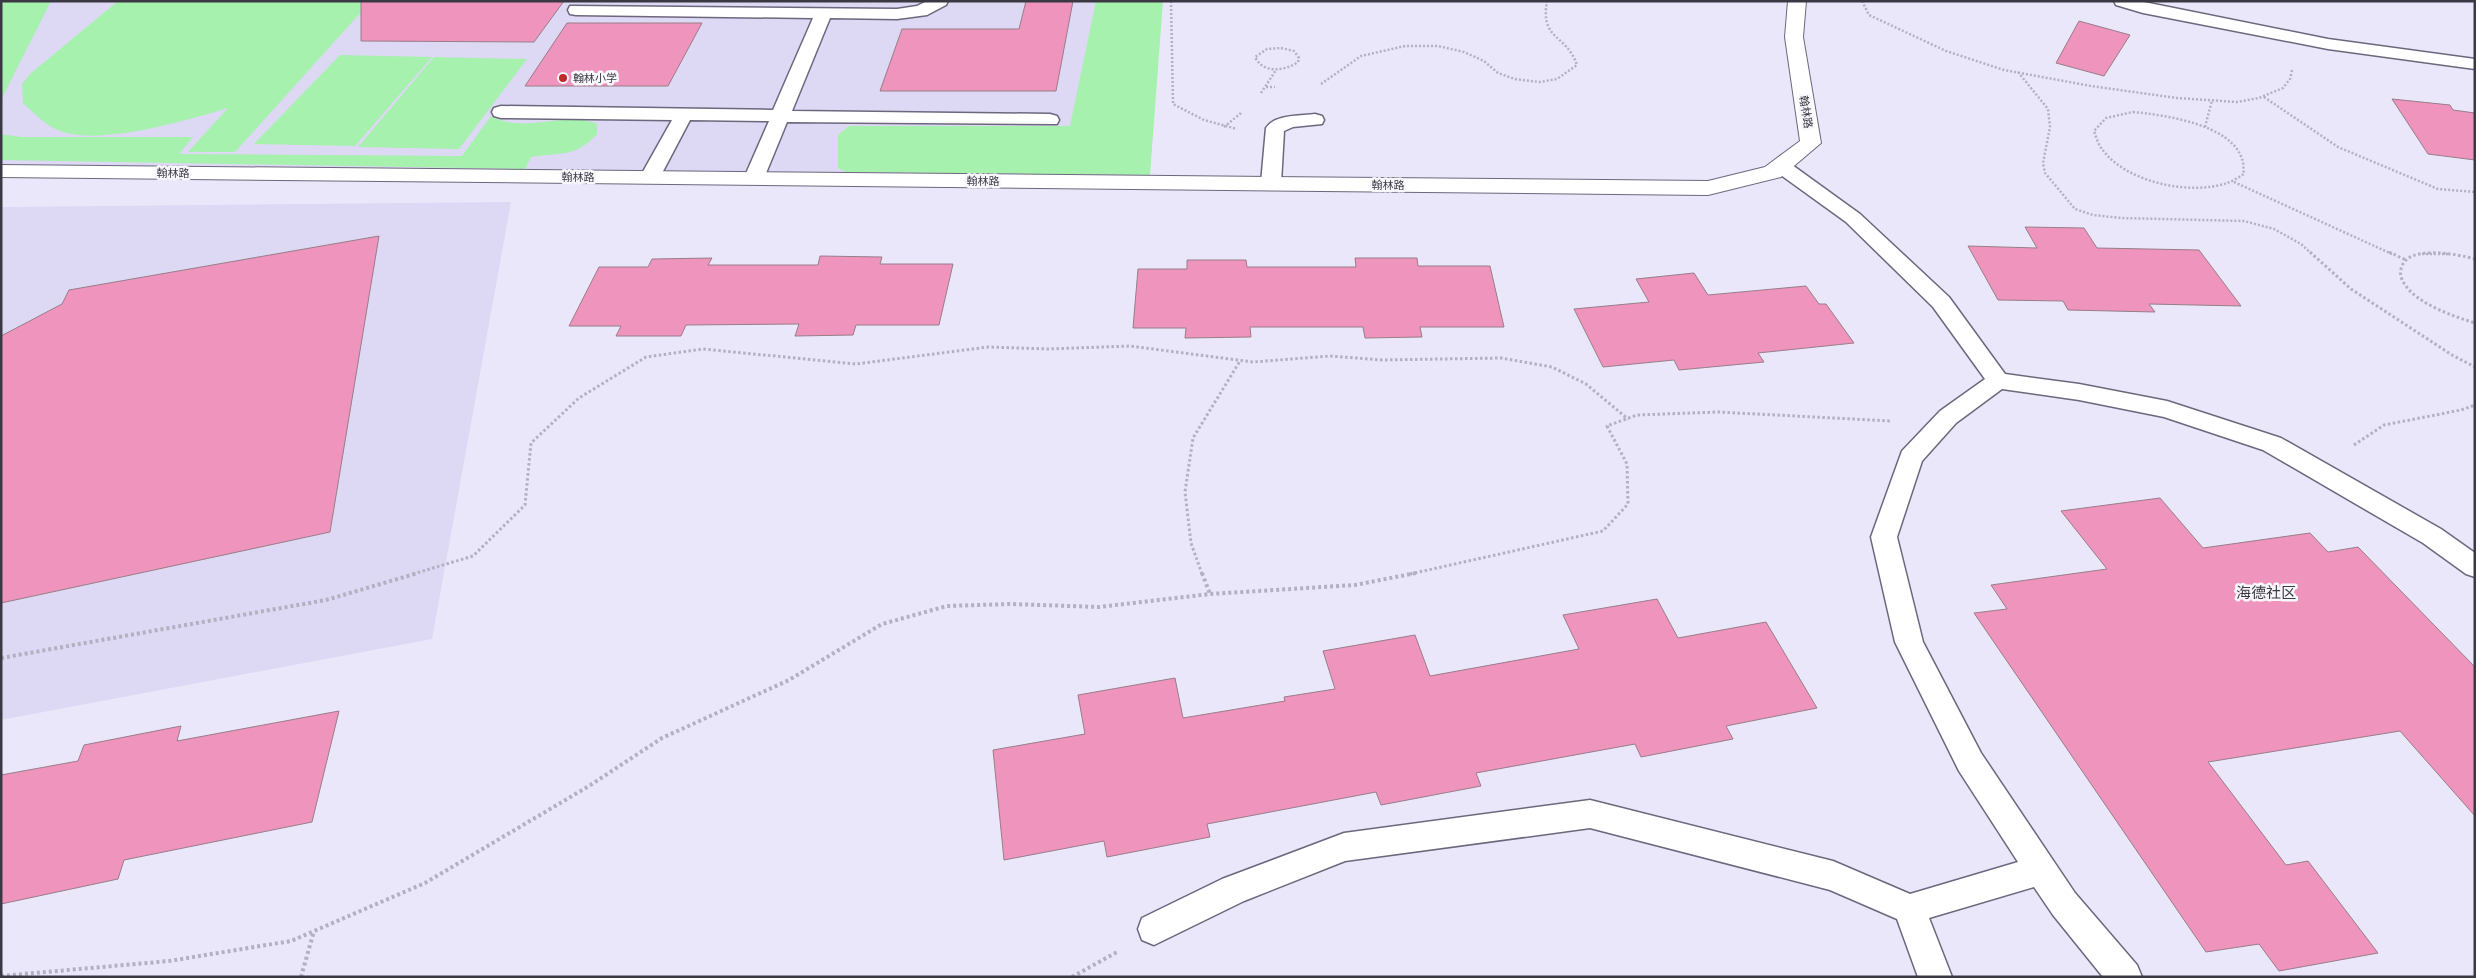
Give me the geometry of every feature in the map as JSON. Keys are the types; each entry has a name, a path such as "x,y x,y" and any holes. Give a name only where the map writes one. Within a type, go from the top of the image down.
{"main road":[{"name":"翰林路","path":"1,171 1708,188 1773,172 1811,143 1794,37 1798,1"}],"lane":[{"path":"576,10 897,14 921,11 940,1"},
{"path":"2122,1 2143,8 2328,44 2475,64"},
{"path":"754,178 824,13"},
{"path":"501,112 1050,120"},
{"path":"650,177 684,115"},
{"path":"1271,184 1275,128 1290,122 1315,120"},
{"path":"1780,166 1853,218 1940,302 1998,382"},
{"path":"2125,977 2064,904 1970,762 1909,642 1884,537 1911,457 1948,417 1998,382 2079,392 2167,409 2272,444 2432,536 2475,567"},
{"path":"1154,929 1233,890 1344,847 1590,814 1833,876 1909,909 2041,870"},
{"path":"1909,909 1936,977"}],"path":[{"path":"1171,1 1173,104 1198,118 1224,127 1274,132"},
{"path":"1316,85 1334,77 1362,56 1405,46 1438,46 1464,52 1484,61 1498,73 1515,79 1540,82 1557,79 1577,64 1574,51 1550,31 1544,20 1547,1"},
{"path":"1862,1 1869,15 1946,51 2018,72 2091,86 2236,102 2264,96 2283,88 2290,79 2294,57 2278,35"},
{"path":"1267,48 1281,48 1294,52 1299,58 1298,62 1290,68 1276,70 1258,64 1255,57 1267,48"},
{"path":"2018,72 2048,109 2050,127 2043,163 2045,173 2075,209 2093,215 2121,218 2244,221 2274,229 2301,244 2351,289 2409,325 2452,355 2475,367"},
{"path":"1266,87 1280,88"},
{"path":"2264,96 2338,147 2438,189 2475,192"},
{"path":"2204,127 2212,100"},
{"path":"2133,112 2180,118 2204,127 2225,138 2238,150 2245,162 2244,174 2234,182 2217,187 2195,188 2170,185 2145,178 2123,168 2106,156 2096,143 2094,131 2099,121 2113,114 2133,112"},
{"path":"2234,182 2406,260"},
{"path":"2475,259 2448,253 2427,253 2411,256 2403,263 2400,273 2405,284 2417,296 2434,307 2475,323"},
{"path":"1,658 326,600 472,556 525,505 531,442 579,398 646,357 704,349 856,364 988,347 1048,349 1130,346 1253,362 1330,356 1382,360 1501,358 1552,367 1586,384 1628,419"},
{"path":"1210,594 1191,543 1185,492 1193,438 1240,361"},
{"path":"2319,470 2384,424 2461,410 2475,405"},
{"path":"1,976 169,961 291,941 425,883 589,786 662,738 790,680 882,624 947,606 1011,604 1099,607 1210,594 1355,585 1473,561 1603,531 1628,504 1627,464 1608,426 1637,415 1718,412 1816,415 1942,424"},
{"path":"1072,977 1154,929"},
{"path":"301,977 314,931"}],"shaded area":[{"name":"翰林小学","path":"1,1 1131,1 1115,182 1,171"},
{"path":"511,202 432,639 1,720 1,207"}],"green space":[{"path":"1,1 51,1 1,100"},
{"path":"118,1 371,1 235,152 188,152 228,108 146,129 100,135 80,135 63,132 52,127 23,103 22,84 30,74"},
{"path":"1096,1 1163,1 1150,175 846,172 838,168 838,135 849,126 1070,126"},
{"path":"340,55 432,57 355,146 254,144"},
{"path":"434,57 527,59 459,149 358,147"},
{"path":"491,116 504,121 518,123 584,120 597,124 597,134 589,142 574,151 531,157 525,169 1,160 1,134 21,137 193,137 179,154 462,156"}],"building":[{"path":"361,1 564,1 534,42 361,41"},
{"path":"1026,1 1073,1 1056,91 880,91 902,29 1019,29"},
{"path":"2079,21 2130,35 2104,76 2056,63"},
{"path":"567,23 702,23 668,86 525,86"},
{"path":"2392,99 2450,105 2453,110 2475,113 2475,160 2428,154"},
{"path":"2025,227 2084,228 2097,248 2199,250 2241,306 2149,304 2155,312 2068,310 2063,301 1998,300 1968,246 2037,248"},
{"path":"379,236 330,532 1,603 1,336 62,304 69,290"},
{"path":"820,256 882,257 880,264 953,264 939,325 856,325 853,335 795,336 799,324 686,325 681,336 616,336 621,326 569,326 599,267 648,267 652,259 712,258 708,265 818,265"},
{"path":"1355,258 1417,258 1418,266 1490,266 1504,327 1420,327 1422,337 1365,338 1363,327 1250,327 1251,337 1185,338 1186,328 1133,328 1138,269 1187,269 1187,260 1246,260 1247,267 1356,267"},
{"path":"1694,273 1708,295 1806,286 1819,304 1826,304 1854,343 1758,353 1764,362 1679,370 1674,360 1603,367 1574,309 1649,302 1636,279"},
{"path":"2160,498 2203,548 2310,533 2328,552 2358,547 2475,667 2475,816 2400,731 2208,762 2286,865 2308,861 2378,953 2279,971 2259,944 2206,952 1974,613 2007,609 1991,585 2107,569 2061,511"},
{"path":"1657,599 1678,638 1766,622 1817,708 1726,726 1733,739 1641,757 1635,744 1476,773 1481,786 1381,805 1376,792 1207,824 1210,837 1107,857 1104,841 1004,860 993,750 1085,734 1078,695 1175,678 1183,718 1285,701 1284,697 1335,689 1323,651 1415,635 1430,676 1579,649 1563,615"},
{"path":"339,711 312,822 124,860 118,879 1,904 1,775 78,761 84,745 181,726 177,741"}],"place":[{"name":"翰林小学","path":"563,78"}],"district":[{"name":"海德社区","path":"2266,593"}]}
